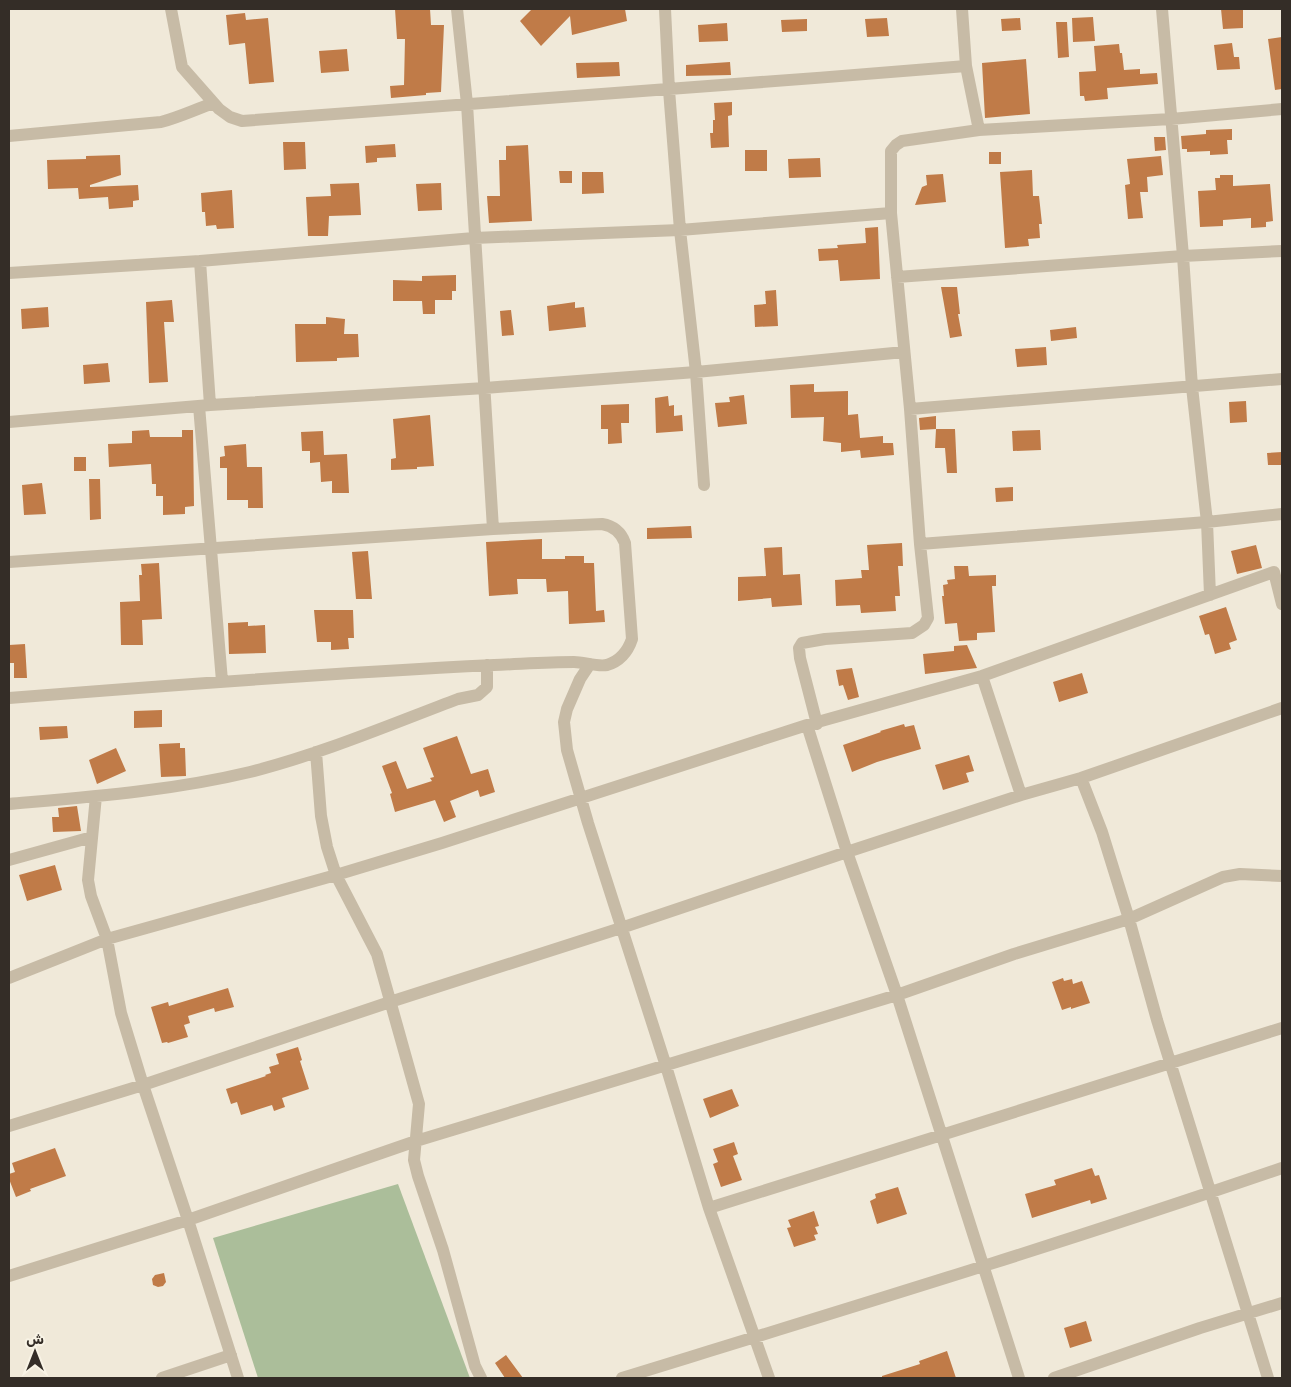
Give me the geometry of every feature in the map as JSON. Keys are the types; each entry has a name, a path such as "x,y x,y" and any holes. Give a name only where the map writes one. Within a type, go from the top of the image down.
{"street":[{"path":"170,9 182,67 224,113 242,121 966,66"},
{"path":"457,9 467,104 493,529"},
{"path":"665,9 680,230 696,372 704,485"},
{"path":"962,9 966,66 979,130"},
{"path":"1162,9 1192,387 1207,522 1210,595"},
{"path":"9,136 162,122 214,103"},
{"path":"1019,1378 897,994 847,852 812,724 800,658 799,648 802,644 815,640 912,633 924,625 928,618 891,213 891,151 902,141 979,130 1170,119 1282,109"},
{"path":"9,273 200,262 474,238 680,230 891,213"},
{"path":"897,277 1183,256 1282,251"},
{"path":"200,262 210,547 222,681"},
{"path":"9,422 205,406 696,372 904,352"},
{"path":"910,409 1282,378"},
{"path":"920,544 1207,522 1282,514"},
{"path":"9,562 210,547 602,524 610,525 620,533 625,543 632,639 626,652 614,662 600,666 565,662 487,666 222,681 9,698"},
{"path":"9,978 107,939 336,875 442,843 812,724 982,676 1274,572 1282,604"},
{"path":"590,664 580,679 566,709 564,722 568,750 621,928 666,1066 709,1208 769,1378"},
{"path":"9,804 135,792 249,772 316,752 458,699 478,696 487,687 487,666"},
{"path":"982,676 1021,795"},
{"path":"9,1126 143,1085 1021,795 1081,778 1282,708"},
{"path":"316,752 321,816 327,847 336,875 377,954 419,1104 414,1160 443,1250 475,1366 481,1378"},
{"path":"1081,778 1102,832 1130,919 1170,1062 1268,1378"},
{"path":"96,796 88,880 91,896 107,939 121,1013 238,1378"},
{"path":"9,860 92,837"},
{"path":"9,1276 188,1220 416,1141 666,1066 897,994 1014,954 1130,919 1223,877 1240,874 1282,876"},
{"path":"709,1208 1282,1028"},
{"path":"622,1378 984,1266 1282,1168"},
{"path":"1054,1378 1200,1328 1248,1315 1282,1303"},
{"path":"162,1378 231,1355"}],"green space":[{"path":"398,1184 470,1378 258,1378 213,1238"}],"building":[{"path":"395,9 430,9 431,25 444,25 441,92 391,98 390,86 404,85 405,39 397,39"},
{"path":"532,9 625,9 627,21 572,35 570,16 541,46 520,21"},
{"path":"1221,9 1243,9 1243,28 1223,29"},
{"path":"245,13 246,20 268,18 274,82 249,84 245,43 229,45 226,15"},
{"path":"1093,17 1095,41 1073,42 1072,18"},
{"path":"887,18 889,36 867,37 865,19"},
{"path":"1020,18 1021,30 1002,31 1001,19"},
{"path":"807,19 807,31 782,32 781,20"},
{"path":"1056,22 1067,22 1069,57 1058,58"},
{"path":"727,23 728,41 699,42 698,25"},
{"path":"1282,37 1282,89 1275,90 1268,39"},
{"path":"1232,43 1234,57 1239,57 1240,69 1217,70 1214,45"},
{"path":"1119,44 1124,70 1140,69 1140,74 1157,73 1158,84 1107,88 1108,99 1085,101 1084,96 1080,96 1079,72 1096,71 1094,46"},
{"path":"347,49 349,71 321,73 319,51"},
{"path":"1026,59 1030,114 985,118 982,63"},
{"path":"619,62 620,76 577,78 576,63"},
{"path":"730,62 731,75 686,76 686,65"},
{"path":"732,102 732,115 728,116 729,147 711,148 710,133 713,133 713,120 715,120 714,103"},
{"path":"1232,129 1232,140 1227,140 1228,154 1210,155 1210,151 1187,152 1187,149 1182,149 1181,136 1206,134 1206,130"},
{"path":"1154,137 1165,137 1166,150 1155,151"},
{"path":"283,142 305,142 306,169 284,170"},
{"path":"395,144 396,157 377,158 377,162 366,163 365,146"},
{"path":"528,145 532,221 489,223 487,196 500,196 499,160 506,160 506,146"},
{"path":"745,150 767,150 767,171 745,171"},
{"path":"989,152 1001,152 1001,164 989,164"},
{"path":"120,155 121,175 90,185 90,187 138,185 139,200 133,201 133,207 109,209 108,197 79,199 78,188 48,189 47,160 86,159 86,156"},
{"path":"1161,156 1163,175 1147,177 1148,192 1140,192 1143,218 1128,219 1125,185 1130,184 1127,159"},
{"path":"820,158 821,177 789,178 788,159"},
{"path":"1032,170 1033,196 1039,196 1042,224 1039,224 1040,238 1028,239 1029,246 1005,248 1000,172"},
{"path":"559,171 572,171 572,183 560,183"},
{"path":"582,172 603,172 604,193 582,194"},
{"path":"943,174 946,202 915,205 922,187 927,185 926,175"},
{"path":"1220,175 1233,175 1233,186 1270,184 1273,221 1266,222 1266,227 1251,228 1251,218 1223,220 1223,226 1200,227 1198,191 1216,190 1215,178 1220,178"},
{"path":"359,183 361,215 329,216 328,236 308,236 306,197 331,196 330,184"},
{"path":"441,183 442,210 418,211 416,184"},
{"path":"232,190 234,228 217,229 216,225 206,226 205,212 202,212 201,193"},
{"path":"878,227 880,279 840,281 838,260 819,261 818,249 838,248 837,245 866,243 865,228"},
{"path":"456,275 456,291 452,291 452,300 435,300 435,314 423,314 422,301 393,301 393,280 422,281 422,276"},
{"path":"941,287 957,287 960,314 958,314 962,336 950,338"},
{"path":"776,290 778,326 755,327 754,305 766,304 765,291"},
{"path":"172,300 174,322 164,322 168,382 149,383 146,302"},
{"path":"575,302 575,308 584,307 586,327 549,331 547,306"},
{"path":"48,307 49,327 22,329 21,309"},
{"path":"511,310 514,335 502,336 500,311"},
{"path":"326,317 345,319 344,334 358,334 359,357 337,358 337,361 296,362 295,324 326,324"},
{"path":"1076,327 1077,338 1051,341 1050,330"},
{"path":"1046,347 1047,365 1017,367 1015,349"},
{"path":"108,363 110,382 84,384 83,365"},
{"path":"814,384 814,392 848,391 848,415 858,414 860,438 883,436 883,443 893,443 894,455 861,458 860,450 841,452 841,443 823,441 824,417 791,418 790,385"},
{"path":"744,395 747,424 718,427 715,403 730,402 729,397"},
{"path":"668,396 669,406 674,405 674,416 682,415 683,431 656,433 655,398"},
{"path":"1246,401 1247,422 1230,423 1229,402"},
{"path":"629,404 629,423 621,423 622,443 608,444 608,429 601,429 601,405"},
{"path":"430,415 434,466 391,470 391,459 396,458 393,419"},
{"path":"936,416 936,429 920,430 919,418"},
{"path":"936,429 955,429 957,473 947,473 945,448 935,448"},
{"path":"149,430 150,437 182,437 182,430 193,430 194,506 185,507 185,514 163,515 163,496 156,496 156,484 152,484 151,464 109,467 108,444 132,443 132,431"},
{"path":"1040,430 1041,450 1013,451 1012,431"},
{"path":"323,431 324,455 347,454 349,493 332,493 332,481 321,482 320,462 310,463 310,451 302,451 301,432"},
{"path":"246,444 247,467 262,467 263,508 248,508 248,500 227,500 227,468 220,468 220,457 225,456 224,446"},
{"path":"1282,452 1282,465 1268,465 1267,453"},
{"path":"74,457 86,457 86,471 74,471"},
{"path":"89,479 100,479 101,519 90,520"},
{"path":"42,483 46,514 24,515 22,485"},
{"path":"1013,487 1013,501 996,502 995,488"},
{"path":"691,526 692,538 647,539 647,528"},
{"path":"542,539 542,559 565,559 565,556 584,556 584,563 594,563 596,611 604,610 605,622 569,624 568,591 547,592 546,579 517,579 518,594 489,596 486,542"},
{"path":"902,543 903,566 898,566 900,596 895,596 896,611 861,613 860,605 836,606 835,580 862,578 861,570 869,570 867,545"},
{"path":"1256,545 1262,568 1237,574 1231,551"},
{"path":"782,547 783,575 800,574 802,605 772,607 771,598 738,601 738,577 766,576 764,548"},
{"path":"368,551 372,599 356,599 352,552"},
{"path":"159,563 162,619 142,620 143,645 121,645 120,602 140,601 139,575 142,575 141,564"},
{"path":"954,566 968,566 969,576 996,575 996,586 992,586 995,632 977,633 977,640 959,641 957,623 945,624 942,596 944,596 943,585 948,584 947,580 955,579"},
{"path":"1226,607 1237,640 1229,643 1231,649 1215,654 1209,634 1205,635 1199,616"},
{"path":"314,610 353,610 354,638 348,638 349,649 331,650 331,642 317,642"},
{"path":"248,622 248,626 265,625 266,653 229,654 228,623"},
{"path":"25,644 27,678 14,678 14,663 9,663 9,645"},
{"path":"967,645 977,668 925,674 923,654 954,651 954,646"},
{"path":"852,668 859,697 848,700 843,685 839,686 836,670"},
{"path":"1082,673 1088,693 1059,702 1053,682"},
{"path":"162,710 162,727 134,728 134,711"},
{"path":"904,724 905,727 914,725 921,749 877,762 852,772 843,745"},
{"path":"67,726 68,738 40,740 39,727"},
{"path":"457,736 471,774 488,769 495,792 480,797 478,790 450,801 456,817 444,822 435,800 395,812 390,794 392,793 382,766 396,761 407,789 432,781 430,778 434,777 423,748"},
{"path":"180,743 180,748 185,748 186,776 161,777 159,744"},
{"path":"116,748 126,771 97,784 89,760"},
{"path":"969,755 974,771 966,773 969,782 943,790 935,765"},
{"path":"77,806 81,831 53,832 52,817 59,817 58,808"},
{"path":"55,865 62,890 27,901 19,875"},
{"path":"1063,978 1064,981 1072,979 1073,984 1082,981 1090,1003 1062,1010 1052,982"},
{"path":"228,988 234,1007 215,1012 214,1008 188,1016 190,1023 184,1025 188,1037 162,1043 151,1007 168,1002 169,1006"},
{"path":"298,1047 302,1060 300,1061 309,1089 282,1098 285,1107 274,1111 272,1105 241,1115 237,1102 231,1104 226,1089 266,1076 271,1073 269,1067 279,1064 276,1054"},
{"path":"732,1089 739,1106 710,1118 703,1099"},
{"path":"734,1142 738,1154 733,1156 742,1180 721,1187 713,1164 718,1162 713,1149"},
{"path":"55,1148 66,1176 30,1189 31,1191 16,1197 9,1179 9,1174 15,1172 12,1163"},
{"path":"1092,1168 1095,1176 1099,1175 1107,1199 1091,1204 1090,1200 1032,1218 1025,1194 1056,1185 1054,1180"},
{"path":"898,1187 907,1214 877,1224 870,1201 876,1198 875,1194"},
{"path":"814,1211 819,1226 815,1227 818,1234 814,1235 816,1240 794,1247 787,1228 791,1227 788,1220"},
{"path":"164,1273 166,1282 163,1286 153,1285 152,1279 155,1275"},
{"path":"1086,1321 1092,1341 1070,1348 1064,1328"},
{"path":"947,1351 956,1378 882,1378 882,1376 920,1364 919,1361"},
{"path":"506,1355 523,1378 505,1378 495,1363"}]}
